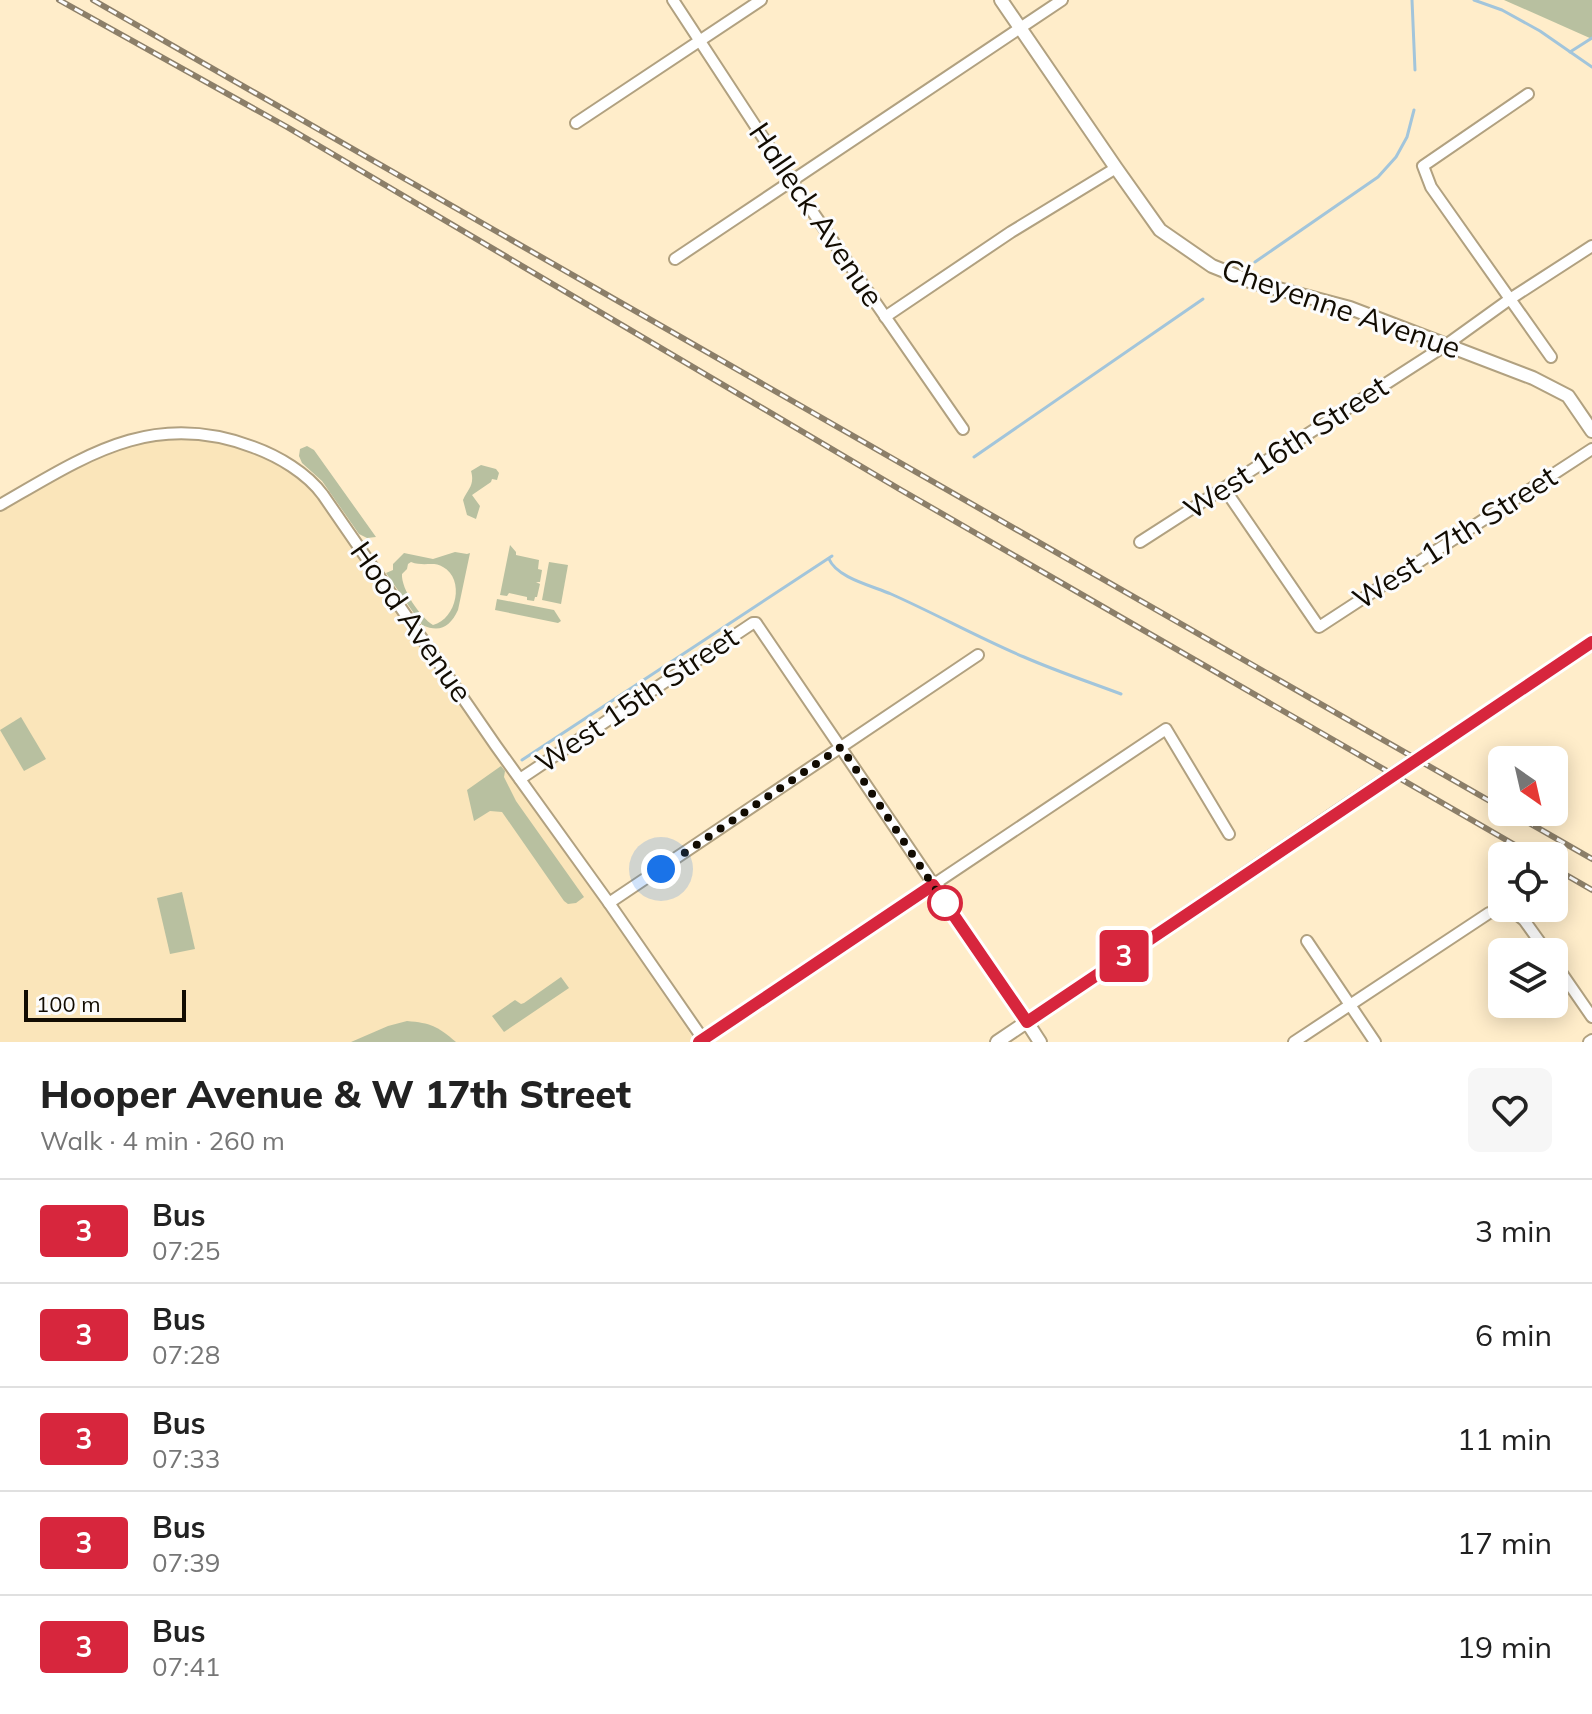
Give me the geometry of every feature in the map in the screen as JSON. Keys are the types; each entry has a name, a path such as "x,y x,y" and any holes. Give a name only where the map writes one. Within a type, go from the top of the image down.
{"street":[{"name":"Halleck Avenue","path":"673,0 792,182 963,429"},
{"path":"576,123 761,0"},
{"name":"Cheyenne Avenue","path":"1001,0 1160,230 1212,266 1252,282 1350,308 1533,378 1568,396 1592,431"},
{"path":"675,259 1062,0"},
{"path":"1528,94 1423,166 1431,187 1551,357"},
{"path":"885,317 1011,232 1116,168"},
{"name":"West 16th Street","path":"1140,542 1446,345 1592,246"},
{"name":"Hood Avenue","path":"0,505 89,454 135,438 180,432 228,438 267,452 317,487 702,1041"},
{"name":"West 17th Street","path":"1224,488 1319,627 1592,449"},
{"name":"West 15th Street","path":"520,779 753,623 756,623 841,747"},
{"path":"997,1042 1592,642"},
{"path":"609,903 978,655"},
{"path":"702,1041 1166,729 1229,834"},
{"path":"841,747 1040,1042"},
{"path":"1294,1042 1488,914"},
{"path":"1307,941 1375,1042"},
{"path":"1568,982 1592,1017"}],"shaded area":[{"path":"180,433 267,453 317,488 696,1042 0,1042 0,505 89,456"}],"green space":[{"path":"1504,0 1592,0 1592,39"},
{"path":"307,446 314,450 376,537 367,538 359,534 322,481 302,463 300,449"},
{"path":"481,465 496,469 499,473 497,480 492,479 472,495 480,506 476,519 467,515 463,500 472,483 471,471"},
{"path":"510,545 516,555 539,560 538,569 542,570 540,582 536,582 540,584 534,601 509,593 507,596 500,595"},
{"path":"455,552 470,553 458,610 452,621 439,628 422,625 386,573 393,570 393,564 404,553 433,559","holes":["408,564 440,565 454,580 453,607 448,615 433,625 412,602 403,580 402,574"]},
{"path":"549,562 568,565 561,604 542,600"},
{"path":"497,599 554,610 561,621 558,623 495,610"},
{"path":"21,717 46,759 24,771 0,730"},
{"path":"501,766 516,801 584,897 576,903 564,901 502,812 490,811 474,821 467,790"},
{"path":"182,892 195,949 170,954 157,898"},
{"path":"561,977 569,988 504,1032 492,1016 515,1000 524,1003"},
{"path":"407,1021 433,1026 456,1042 351,1042 388,1026"}],"waterway":[{"path":"1412,0 1415,70"},
{"path":"1474,0 1502,10 1540,31 1592,67"},
{"path":"1570,52 1592,38"},
{"path":"1255,262 1378,177 1396,157 1407,137 1414,110"},
{"path":"974,457 1203,299"},
{"path":"522,760 832,556"},
{"path":"829,559 833,566 856,581 891,594 1024,657 1121,694"}],"railway":[{"path":"59,0 287,127 901,490 1510,842"},
{"path":"93,0 1488,800"},
{"path":"1534,826 1592,859"},
{"path":"1568,876 1592,890"}],"bus line":[{"name":"3","path":"699,1042 933,885 1027,1022 1592,642"}],"route":[{"path":"661,869 841,747 948,908 945,903"}]}
